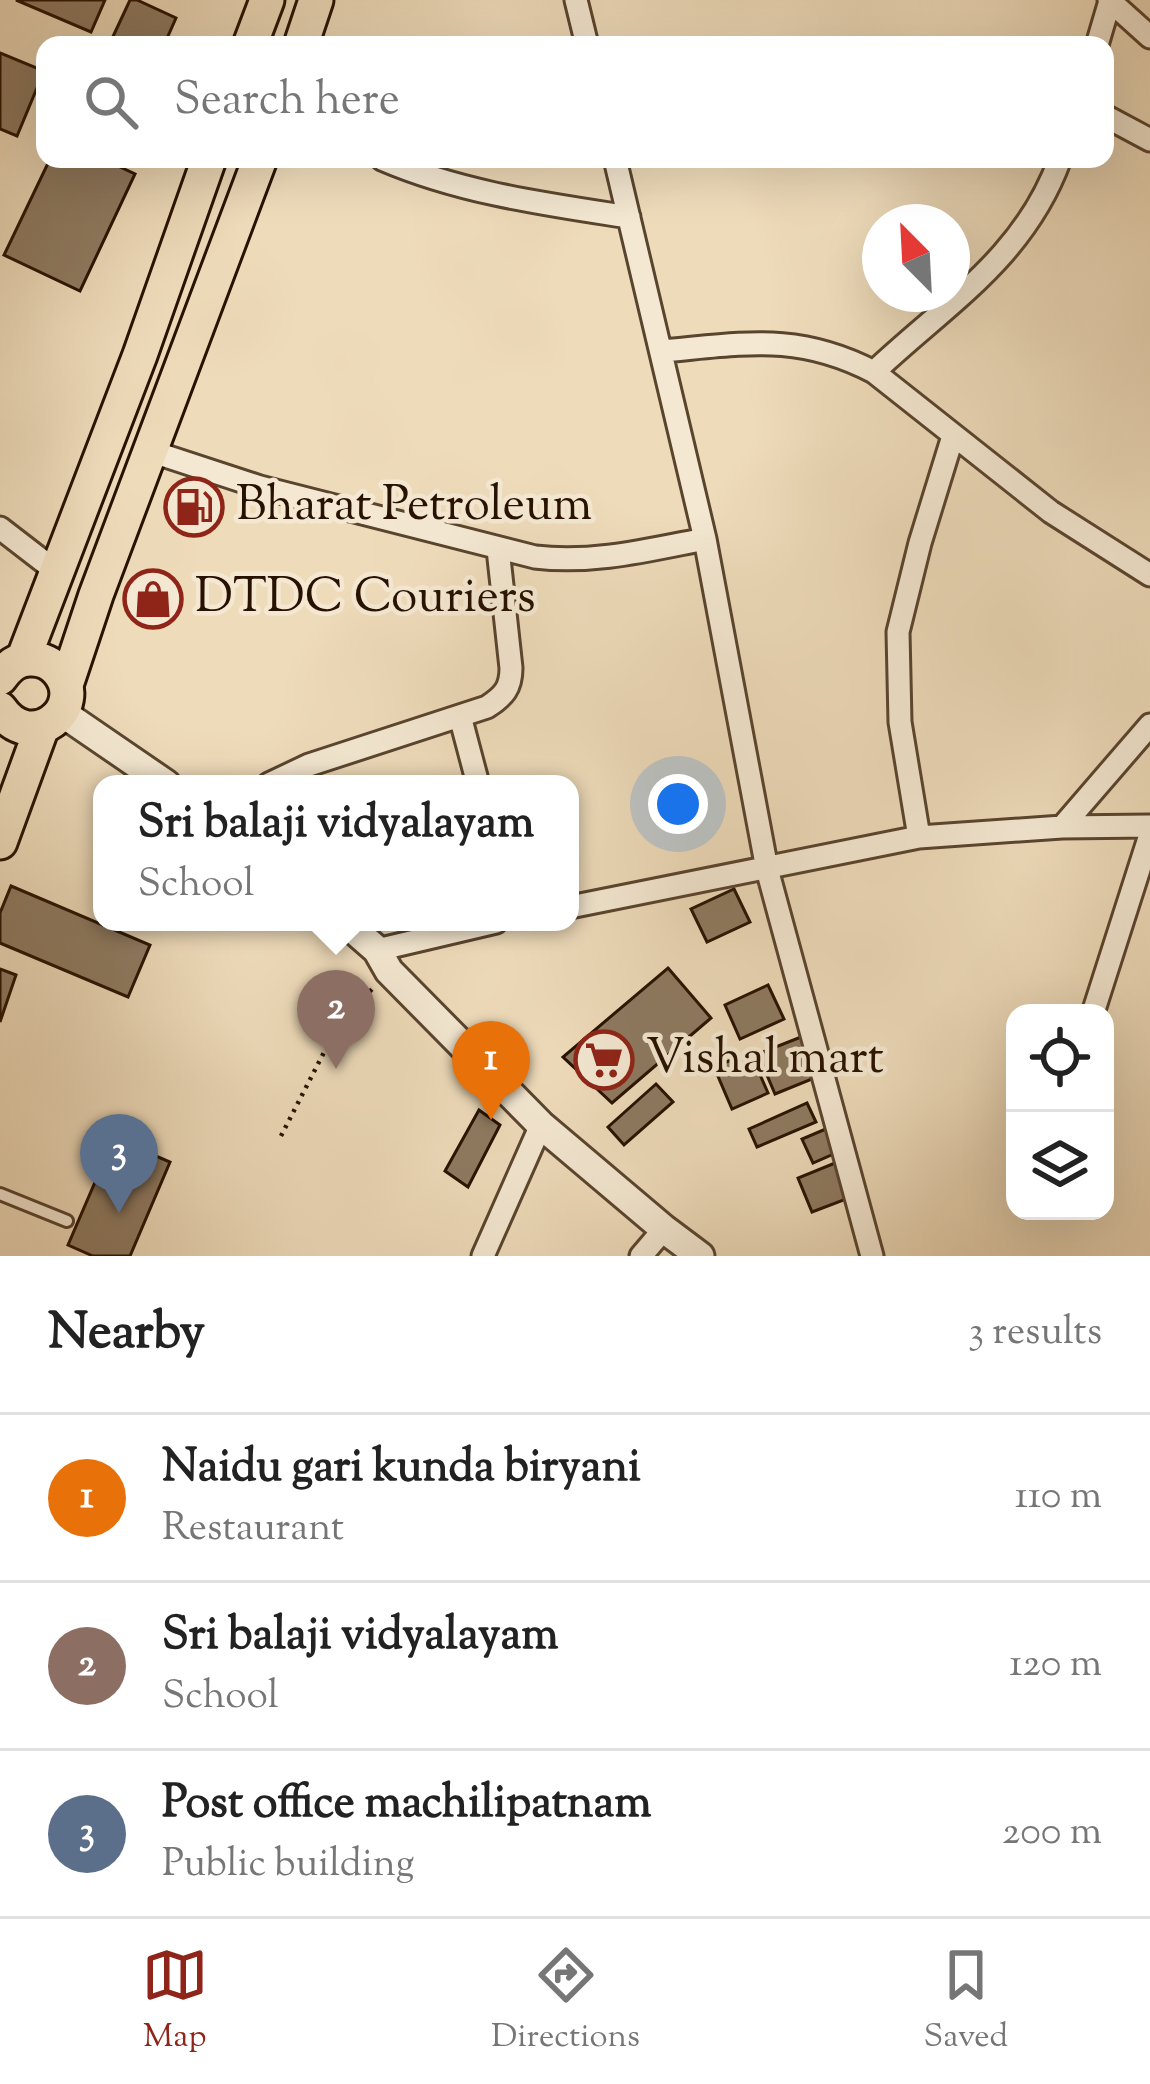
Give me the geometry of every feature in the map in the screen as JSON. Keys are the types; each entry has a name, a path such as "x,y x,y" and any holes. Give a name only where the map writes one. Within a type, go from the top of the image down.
{"main road":[{"path":"253,36 267,0"},
{"path":"304,36 316,0"},
{"path":"12,669 57,572 206,168"},
{"path":"0,842 56,708 257,168"},
{"path":"1,715 31,729 56,708 62,675 45,661 12,669"}],"street":[{"path":"576,0 585,36"},
{"path":"1099,36 1109,1 1150,37"},
{"path":"1114,121 1150,140"},
{"path":"402,168 507,198 629,217"},
{"path":"617,168 705,539 767,869 872,1256"},
{"path":"874,372 967,293 1008,250 1048,193 1057,168"},
{"path":"661,351 767,342 843,356 874,372 1051,512 1150,575"},
{"path":"919,836 900,722 898,632 953,436"},
{"path":"150,451 260,487 499,549 568,561 705,539"},
{"path":"0,528 57,572"},
{"path":"287,775 500,699 511,685 499,549"},
{"path":"56,708 153,775"},
{"path":"460,716 476,775"},
{"path":"1062,827 1150,725"},
{"path":"579,905 919,836 1150,826"},
{"path":"1096,1004 1150,835"},
{"path":"354,931 541,1125 700,1256"},
{"path":"383,960 469,931"},
{"path":"483,1256 541,1125"},
{"path":"641,1256 664,1229"}],"lane":[{"path":"0,1194 67,1221"}],"path":[{"path":"281,1136 338,1025 383,960"}],"building":[{"path":"16,0 105,0 91,32"},
{"path":"130,0 176,18 168,36 113,36"},
{"path":"0,53 36,68 36,90 17,136 0,129"},
{"path":"46,168 122,168 135,174 80,291 4,255"},
{"path":"11,886 93,921 93,931 117,931 150,945 128,997 0,943 0,913"},
{"path":"734,889 750,922 707,942 691,909"},
{"path":"668,968 711,1018 612,1103 563,1057"},
{"path":"0,969 16,975 0,1022"},
{"path":"768,985 784,1019 740,1039 725,1005"},
{"path":"801,1037 817,1077 775,1094 758,1054"},
{"path":"750,1052 768,1093 732,1109 714,1067"},
{"path":"656,1084 673,1102 624,1145 608,1127"},
{"path":"807,1103 816,1122 757,1147 749,1129"},
{"path":"479,1110 500,1125 468,1187 445,1171"},
{"path":"828,1128 838,1152 813,1163 802,1139"},
{"path":"114,1138 170,1162 130,1256 93,1256 68,1245"},
{"path":"835,1163 849,1198 812,1212 798,1178"}],"place":[{"name":"Bharat Petroleum","path":"194,507"},
{"name":"DTDC Couriers","path":"153,599"},
{"name":"Vishal mart","path":"604,1060"},
{"name":"Sri balaji vidyalayam","path":"336,1069"},
{"name":"Naidu gari kunda biryani","path":"491,1120"},
{"name":"Post office machilipatnam","path":"119,1213"}]}
